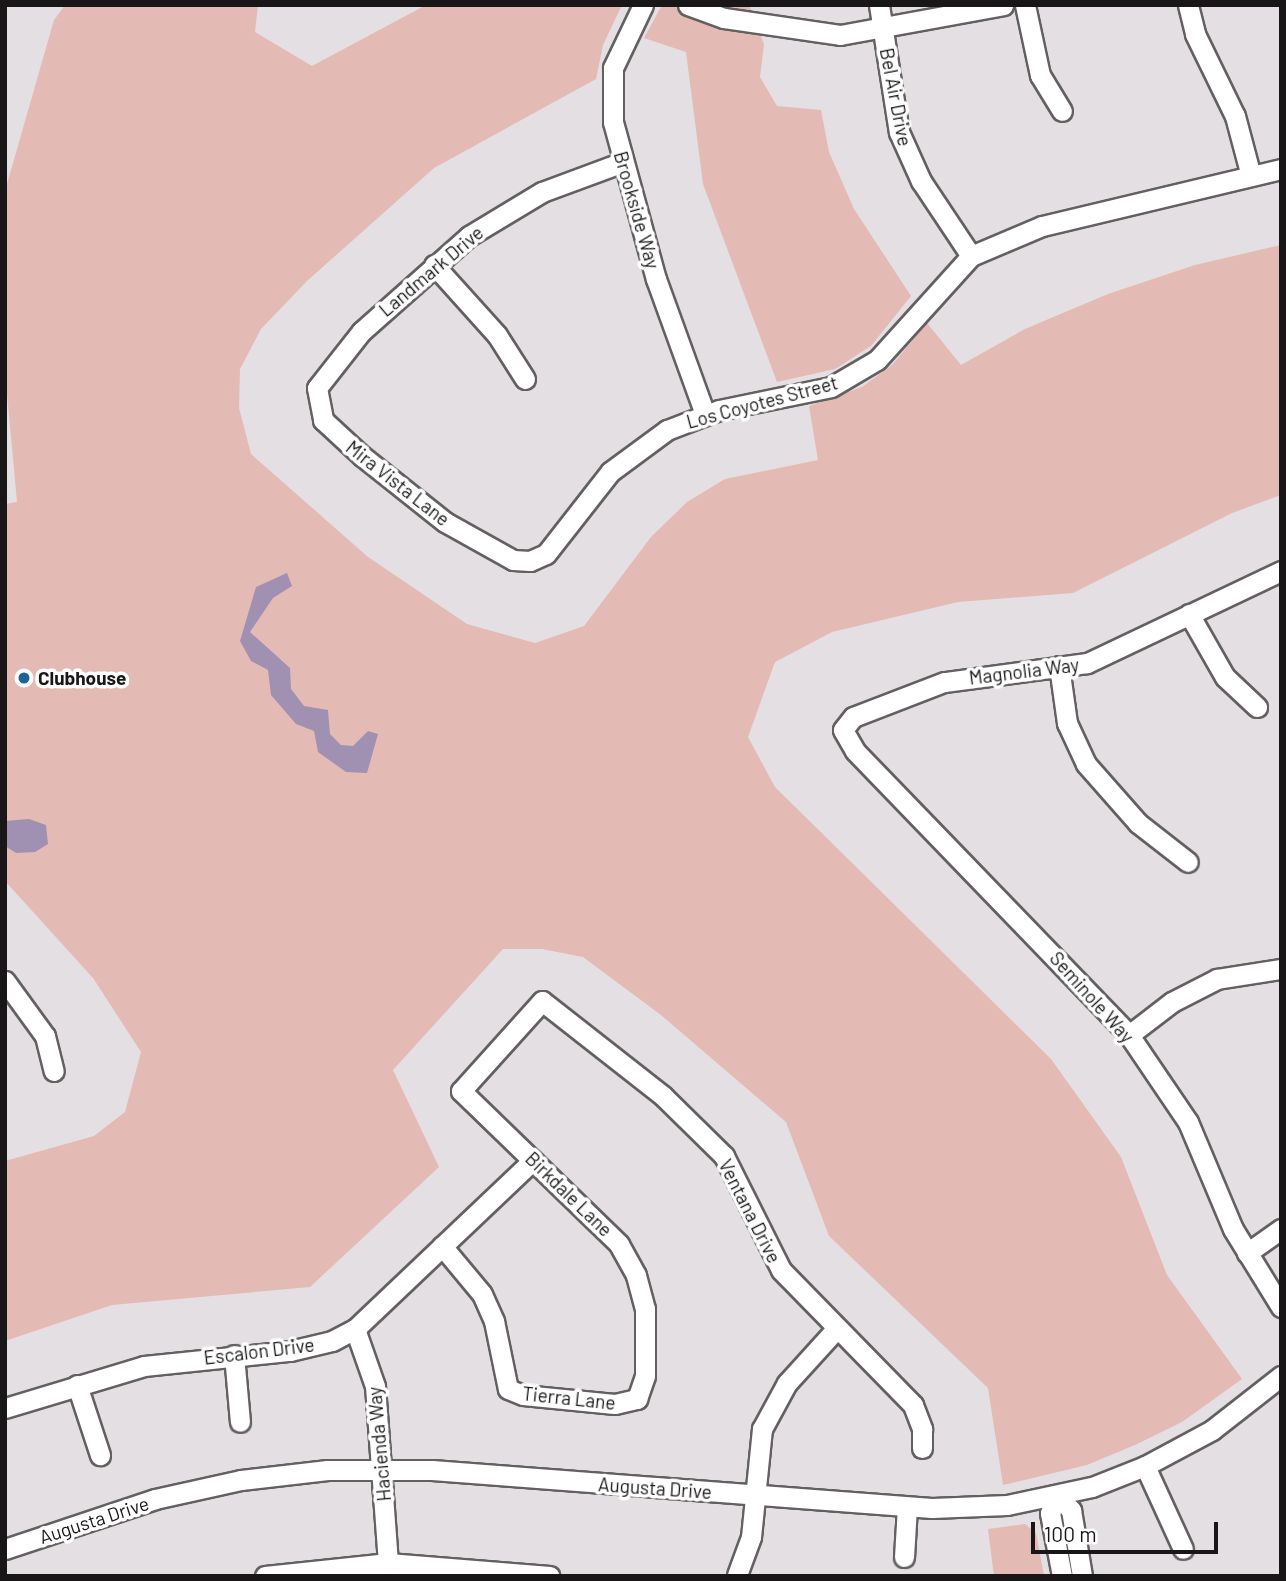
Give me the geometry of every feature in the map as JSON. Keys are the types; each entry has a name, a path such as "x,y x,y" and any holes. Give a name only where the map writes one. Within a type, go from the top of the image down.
{"street":[{"name":"Brookside Way","path":"643,5 613,68 611,104 623,162 656,279 705,414"},
{"path":"688,5 724,18 790,31 840,35 1003,5"},
{"name":"Bel Air Drive","path":"879,5 904,145 921,181 971,256"},
{"path":"1025,5 1040,75 1062,111"},
{"path":"1188,5 1195,34 1235,116 1251,176"},
{"name":"Landmark Drive","path":"317,404 320,381 340,354 434,265 469,236 524,202 623,162"},
{"name":"Los Coyotes Street","path":"530,561 551,549 622,461 667,430 705,414 807,394 854,375 877,360 971,256 1042,226 1281,169"},
{"path":"434,265 508,349 525,379"},
{"name":"Mira Vista Lane","path":"317,404 328,425 415,501 506,557 530,561"},
{"name":"Magnolia Way","path":"844,730 853,717 921,689 989,673 1059,666 1102,657 1281,571"},
{"path":"1189,614 1225,677 1257,707"},
{"path":"1059,666 1067,723 1086,764 1138,823 1188,862"},
{"name":"Seminole Way","path":"844,730 855,751 926,828 1129,1035 1188,1122 1247,1253 1281,1307"},
{"path":"1129,1035 1172,1002 1217,979 1281,969"},
{"path":"5,981 45,1036 54,1071"},
{"name":"Birkdale Lane","path":"542,1001 461,1091 598,1219 620,1244 636,1275 645,1309 644,1386 637,1399"},
{"name":"Ventana Drive","path":"542,1001 699,1127 737,1178 780,1270 913,1405 922,1429 922,1448"},
{"name":"Escalon Drive","path":"5,1408 144,1366 306,1349 355,1329 533,1160"},
{"path":"1247,1253 1281,1229"},
{"name":"Tierra Lane","path":"442,1246 482,1294 494,1321 504,1384 523,1395 615,1404 637,1399"},
{"path":"737,1575 751,1537 762,1429 772,1405 837,1328"},
{"name":"Hacienda Way","path":"355,1329 374,1379 389,1569"},
{"path":"233,1355 240,1422"},
{"name":"Augusta Drive","path":"5,1549 206,1487 290,1474 381,1468 907,1507 984,1507 1057,1495 1145,1466 1212,1430 1281,1376"},
{"path":"77,1385 100,1455"},
{"path":"1145,1466 1183,1549"},
{"path":"1062,1576 1050,1513 1057,1495 1071,1510 1082,1576"},
{"path":"904,1557 907,1507"},
{"path":"265,1576 389,1569 550,1576"}],"shaded area":[{"path":"65,5 258,5 255,32 312,66 426,5 622,5 603,45 596,79 434,168 307,281 261,329 240,369 239,408 251,454 368,557 467,624 535,643 584,626 651,537 687,502 725,479 818,460 809,406 862,387 892,365 927,323 961,365 1025,329 1108,294 1195,265 1281,245 1281,495 1232,513 1073,593 958,602 832,632 775,662 748,737 775,787 1051,1059 1121,1157 1167,1275 1242,1379 1182,1422 1135,1445 1087,1465 1003,1485 988,1388 829,1236 786,1122 661,1015 583,957 542,949 503,949 393,1070 439,1167 310,1287 112,1305 5,1341 5,1161 94,1136 125,1112 141,1052 93,978 5,881 5,504 17,502 5,372 5,191 54,20"},
{"path":"662,5 749,5 764,44 760,77 777,106 821,110 829,152 854,209 911,296 871,346 835,369 777,382 703,184 686,52 644,38"},
{"path":"287,573 292,586 273,598 250,632 290,668 291,689 304,706 328,710 330,734 341,745 353,746 368,731 378,734 367,773 346,772 318,752 314,731 296,724 271,695 268,670 251,661 240,641 256,587"},
{"path":"29,819 46,825 48,844 35,852 16,853 5,846 5,821"},
{"path":"1025,1524 1036,1533 1044,1576 994,1576 988,1529"}],"place":[{"name":"Clubhouse","path":"24,678"}]}
